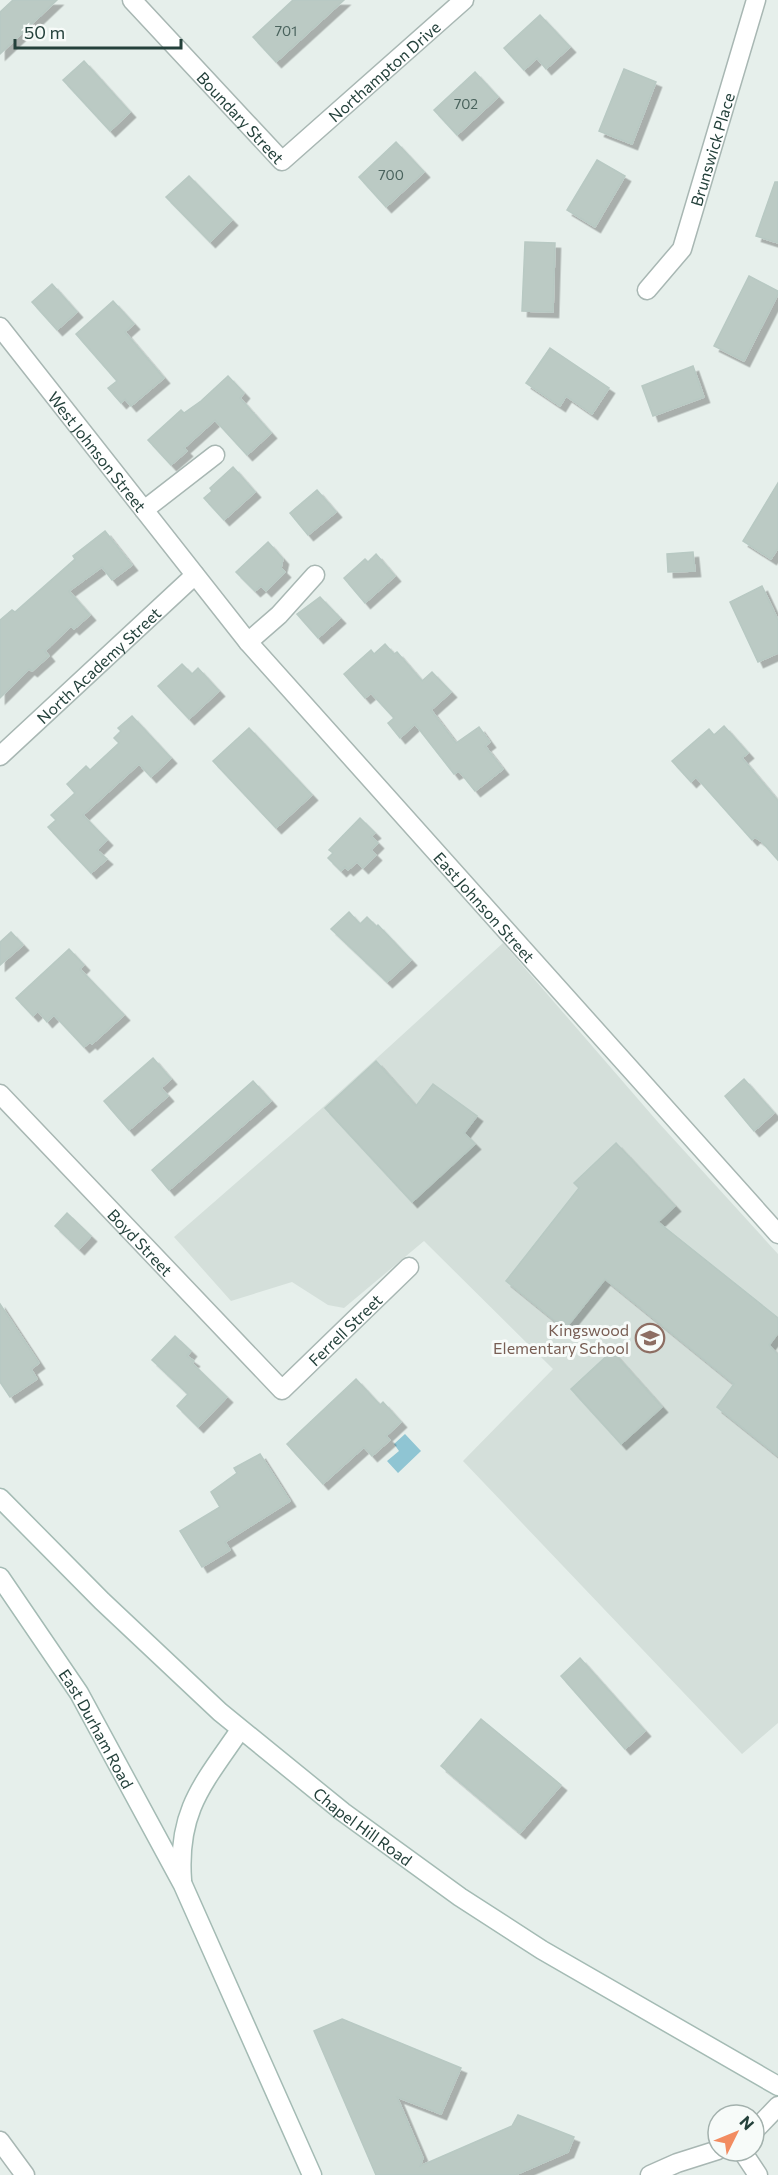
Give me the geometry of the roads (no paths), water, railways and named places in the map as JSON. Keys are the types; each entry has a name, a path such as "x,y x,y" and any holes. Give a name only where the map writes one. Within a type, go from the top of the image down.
{"street":[{"name":"Boundary Street","path":"132,0 282,161 304,141"},
{"name":"Northampton Drive","path":"304,141 464,0"},
{"name":"Brunswick Place","path":"647,290 682,249 756,0"},
{"name":"West Johnson Street","path":"0,327 195,575"},
{"path":"144,510 215,455"},
{"name":"East Johnson Street","path":"195,575 248,642 778,1234"},
{"name":"North Academy Street","path":"0,756 195,575"},
{"path":"248,642 279,615 315,575"},
{"name":"Boyd Street","path":"0,1094 282,1390"},
{"name":"Ferrell Street","path":"282,1390 409,1267"},
{"name":"Chapel Hill Road","path":"0,1497 102,1600 240,1730 335,1806 460,1897 542,1950 778,2086"},
{"name":"East Durham Road","path":"0,1577 79,1693 183,1885 312,2175"},
{"name":"East Durham Road","path":"183,1885 181,1844 191,1805 240,1730"},
{"path":"766,2118 778,2106"},
{"path":"0,2141 25,2175"},
{"path":"650,2175 706,2154"}],"water":[{"path":"405,1434 421,1451 398,1473 387,1461 399,1451 394,1444"}],"place":[{"name":"Kingswood Elementary School","path":"650,1338"}]}
